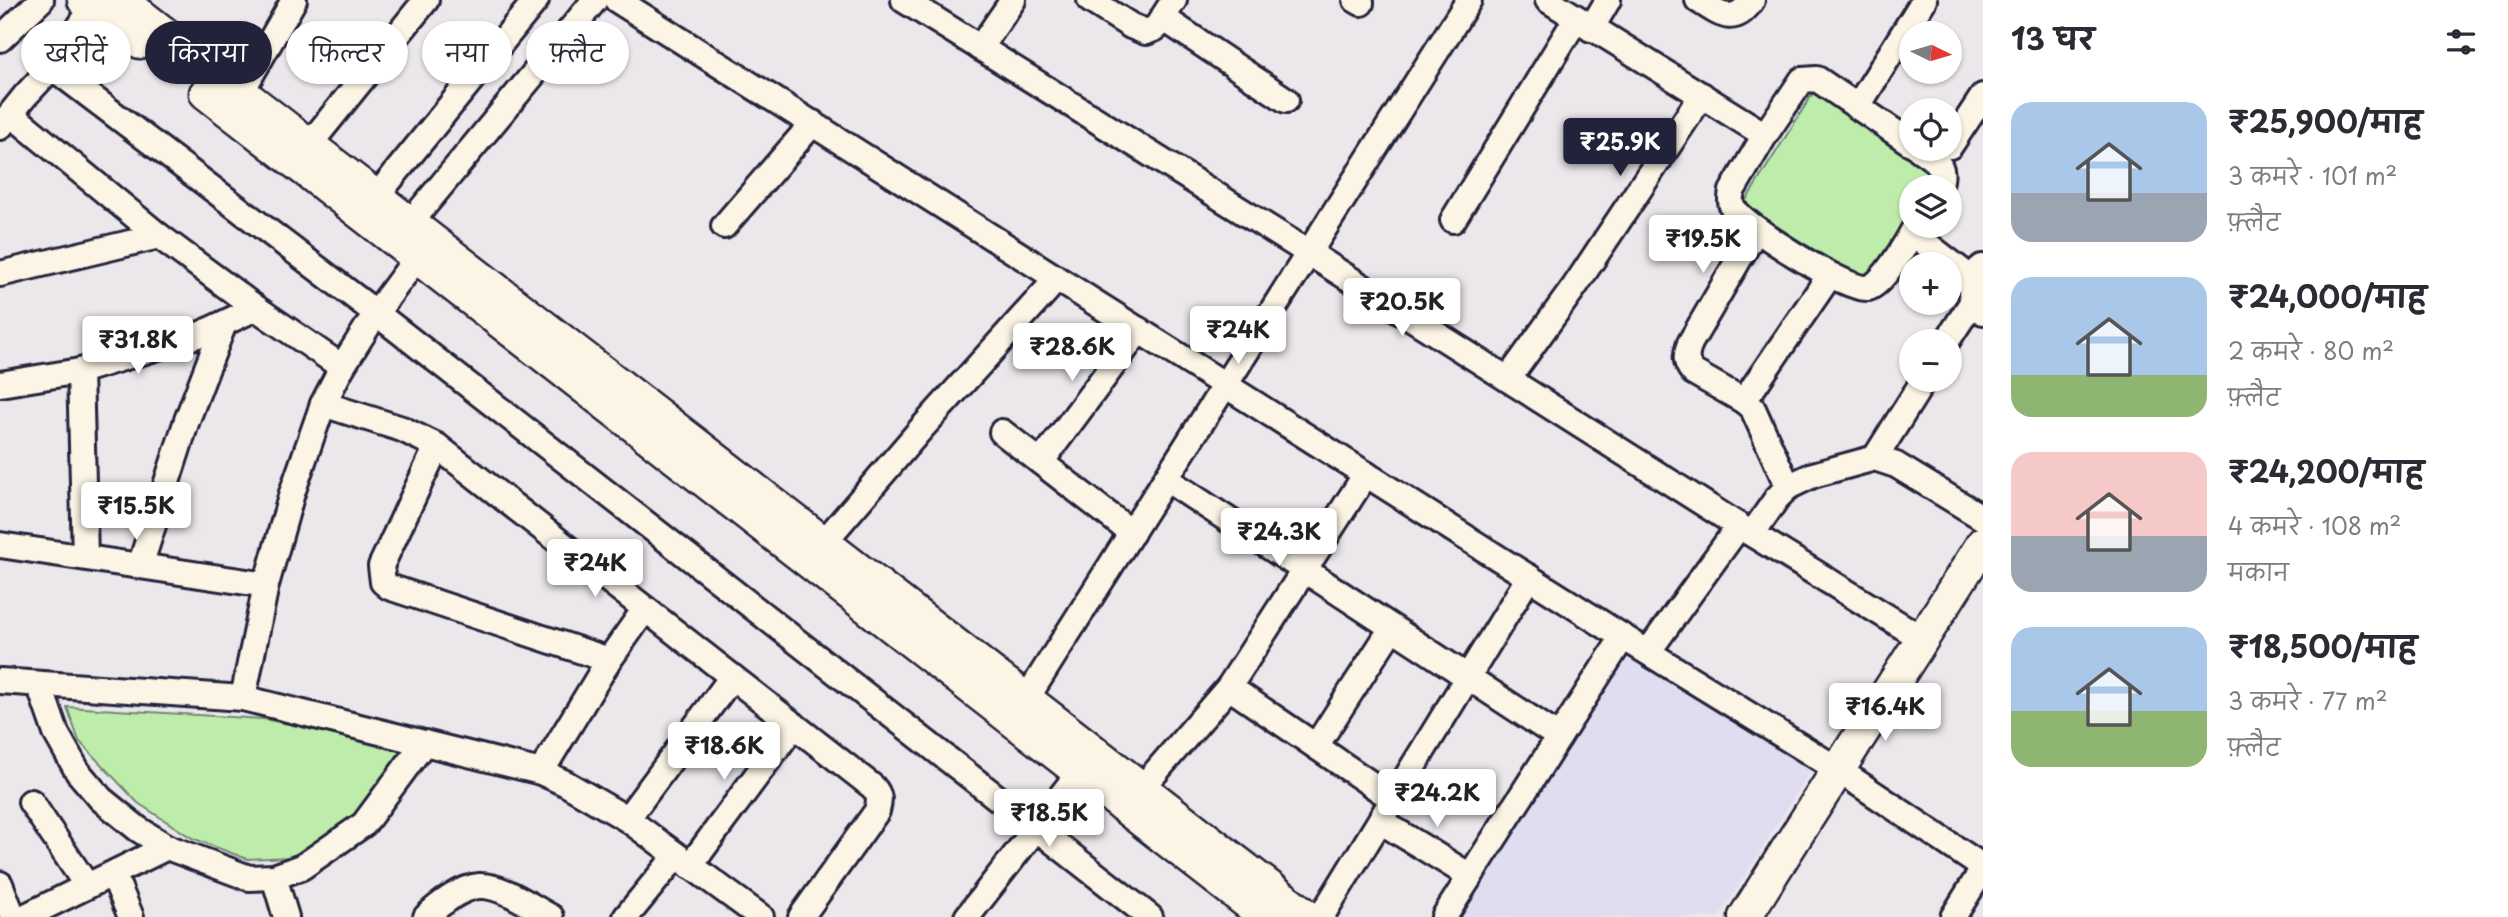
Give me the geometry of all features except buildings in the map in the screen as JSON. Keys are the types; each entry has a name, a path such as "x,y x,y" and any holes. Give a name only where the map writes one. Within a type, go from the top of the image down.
{"main road":[{"path":"99,2 824,542 1020,710"},
{"path":"236,103 309,145 376,197 419,240 1088,762 1256,906 1308,917"},
{"path":"1768,917 1844,773 1983,543"},
{"path":"1745,917 1983,574"},
{"path":"1088,762 1142,788 1256,906"}],"street":[{"path":"0,39 41,0"},
{"path":"309,145 426,0"},
{"path":"376,197 536,0"},
{"path":"243,698 266,585 292,493 323,404 342,367 419,240 595,0"},
{"path":"617,0 1623,637 1844,773 1983,868 1953,917"},
{"path":"904,0 1745,530 1923,639"},
{"path":"980,48 1013,0"},
{"path":"1090,0 1131,26 1146,32 1156,27 1168,9 1286,100"},
{"path":"1020,710 1469,0"},
{"path":"1548,0 1765,135"},
{"path":"1452,220 1583,24 1608,0"},
{"path":"1698,0 1728,16 1738,15 1746,10 1752,0"},
{"path":"1858,106 1924,0"},
{"path":"85,21 99,2"},
{"path":"236,103 285,4"},
{"path":"1899,135 1817,79 1802,80 1765,135 1732,191 1731,198 1732,206 1756,230 1854,287 1867,289 1878,284 1908,238"},
{"path":"37,84 5,121 256,308 342,367"},
{"path":"74,84 376,313 1150,917"},
{"path":"1508,379 1567,297 1702,95"},
{"path":"1962,123 1983,96"},
{"path":"724,226 813,124"},
{"path":"1756,230 1689,343 1685,358 1693,372 1744,401 1752,409 1788,487"},
{"path":"0,274 159,236"},
{"path":"1924,238 1978,289 1954,329"},
{"path":"1744,401 1830,275"},
{"path":"824,542 921,429 1057,279"},
{"path":"0,384 80,371 223,326 256,308"},
{"path":"140,566 187,420 223,326"},
{"path":"1041,462 1139,330"},
{"path":"80,371 85,557"},
{"path":"1875,458 1916,392"},
{"path":"323,404 402,429 437,446 873,786 880,801 877,811 801,917"},
{"path":"1002,432 1132,533"},
{"path":"437,446 381,566 383,582 389,587 609,660"},
{"path":"1648,652 1745,530 1788,487 1813,475 1875,458 1896,465 1983,518"},
{"path":"1142,788 1229,687 1366,474"},
{"path":"1166,480 1559,737"},
{"path":"0,545 266,585"},
{"path":"1321,917 1529,577"},
{"path":"541,772 609,660 645,609"},
{"path":"1316,746 1392,628"},
{"path":"1444,917 1623,637"},
{"path":"627,819 732,677"},
{"path":"0,681 243,698 541,772 627,819 761,917"},
{"path":"39,684 56,733 78,772 100,799 138,829 167,847 249,878 274,877 302,867 364,824 424,743"},
{"path":"1229,687 1393,799"},
{"path":"626,917 683,861 794,725"},
{"path":"967,917 1088,762"},
{"path":"32,802 87,886"},
{"path":"1380,821 1470,876"},
{"path":"24,917 167,847"},
{"path":"113,874 131,917"},
{"path":"274,877 286,917"},
{"path":"0,884 13,917"},
{"path":"426,917 461,892 478,886 496,889 551,917"}],"shaded area":[{"path":"1623,649 1810,771 1719,917 1453,917"}],"green space":[{"path":"1813,93 1899,147 1899,161 1921,161 1939,172 1937,175 1899,175 1899,235 1868,284 1743,205"},
{"path":"67,707 263,719 407,747 370,802 330,838 291,857 247,859 192,838 138,803 79,741"}]}
